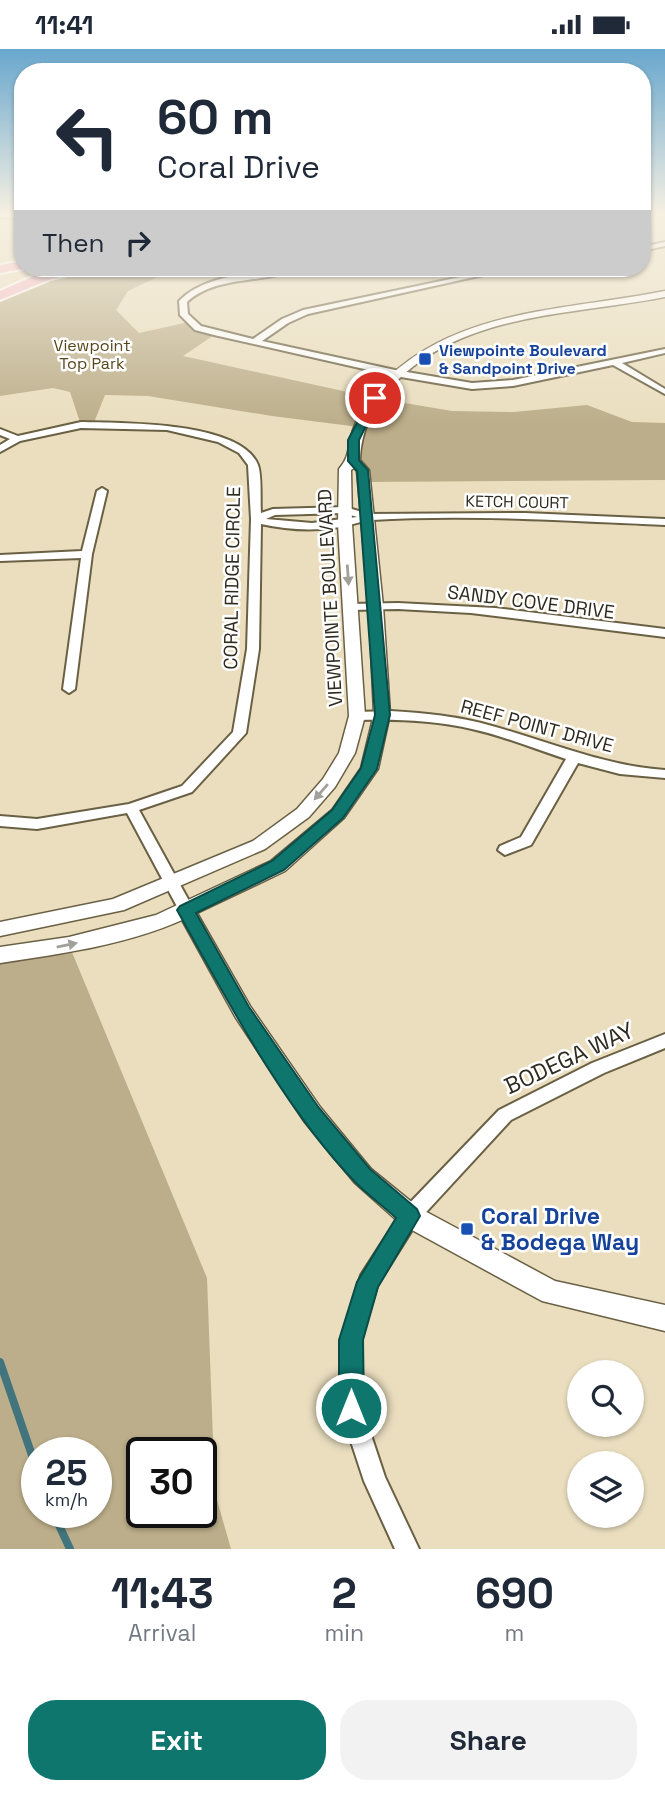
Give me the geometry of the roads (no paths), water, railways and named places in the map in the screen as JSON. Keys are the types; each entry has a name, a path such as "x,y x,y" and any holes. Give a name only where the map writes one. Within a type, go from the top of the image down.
{"highway":[{"path":"0,296 28,283"}],"street":[{"path":"217,283 192,293 183,302 184,315 198,328 451,384 493,386 665,351"},
{"path":"254,342 285,321 306,312 442,283"},
{"name":"VIEWPOINTE BOULEVARD","path":"0,955 69,945 161,921 278,866 338,814 369,769 382,715 376,606 363,470 354,461 354,440 365,413 396,373 440,343 467,333 535,316 620,304 665,294"},
{"path":"612,361 664,392"},
{"name":"CORAL RIDGE CIRCLE","path":"0,449 17,439 80,425 134,424 167,427 221,440 242,451 253,465 256,519 253,649 239,733 187,789 131,808 37,824 0,821"},
{"path":"0,432 17,439"},
{"name":"VIEWPOINTE BOULEVARD","path":"0,929 117,905 259,845 303,813 328,783 347,753 357,716 345,517 345,469 354,461"},
{"path":"69,689 87,554 102,491"},
{"name":"KETCH COURT","path":"256,519 273,512 345,517 525,516 665,522"},
{"path":"0,558 87,554"},
{"name":"SANDY COVE DRIVE","path":"350,607 467,608 542,617 624,632 665,633"},
{"name":"REEF POINT DRIVE","path":"357,716 382,715 487,728 573,758 645,773 665,774"},
{"path":"505,851 526,841 573,758"},
{"path":"131,808 243,1012 312,1114 363,1176 410,1216 551,1292 665,1318"},
{"name":"BODEGA WAY","path":"407,1549 375,1481 351,1408 351,1340 368,1282 410,1216 505,1115 598,1068 665,1041"}],"waterway":[{"path":"0,1362 26,1437"},
{"path":"60,1528 70,1549"}],"place":[{"name":"Viewpointe Boulevard & Sandpoint Drive","path":"425,359"},
{"name":"Coral Drive & Bodega Way","path":"467,1229"}],"park label":[{"name":"Viewpoint Top Park","path":"92,354"}]}
